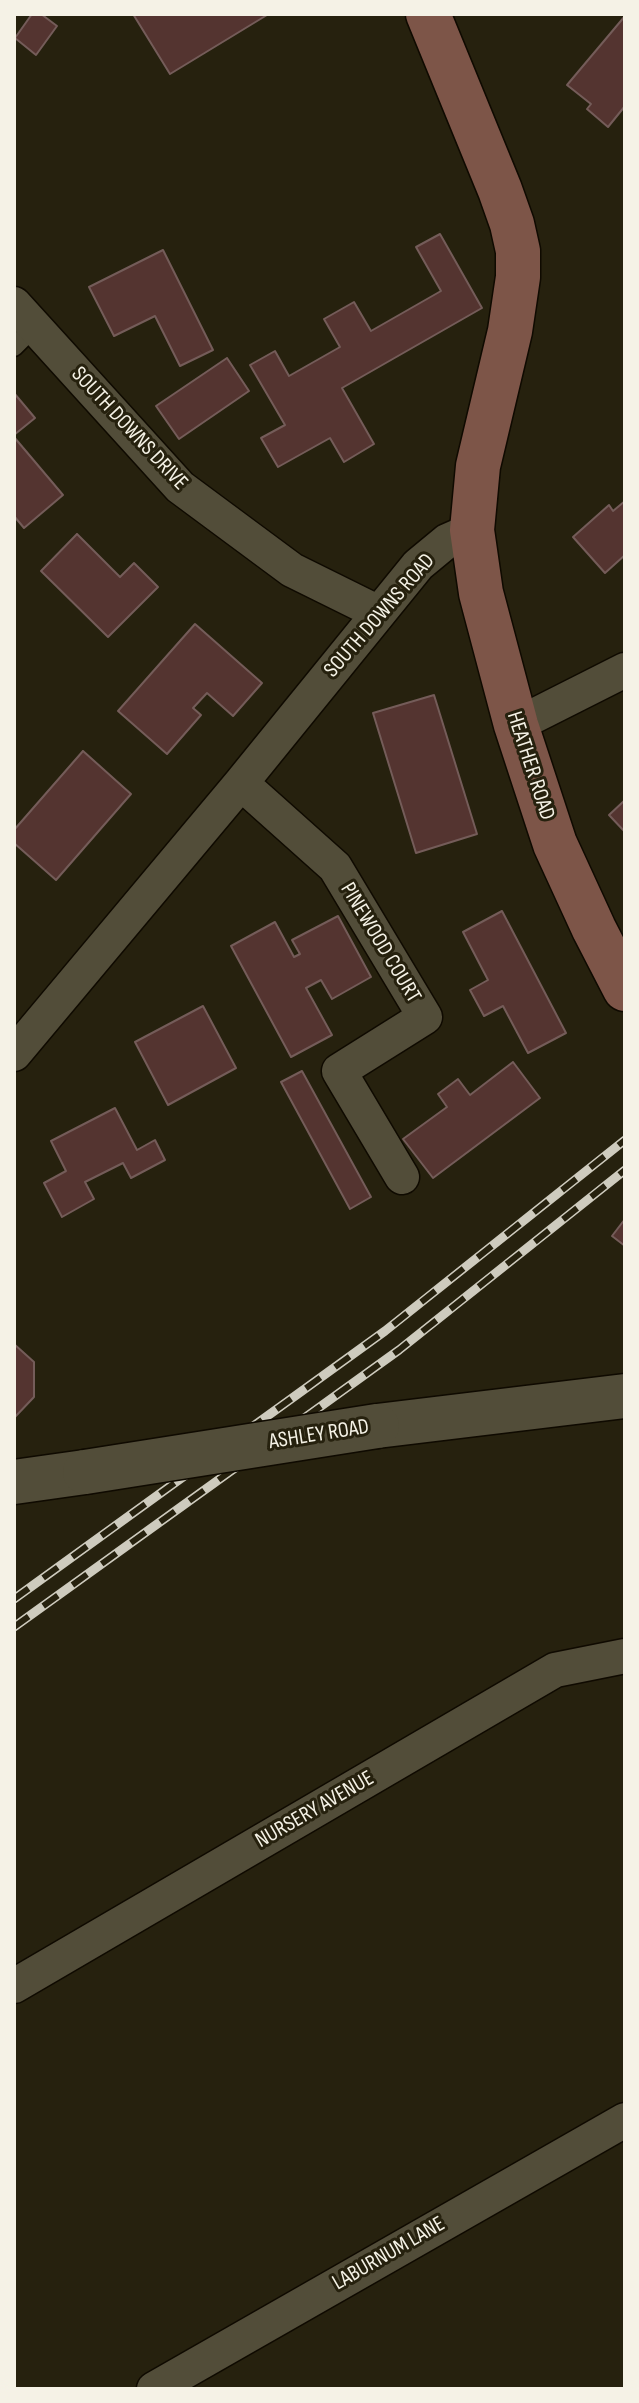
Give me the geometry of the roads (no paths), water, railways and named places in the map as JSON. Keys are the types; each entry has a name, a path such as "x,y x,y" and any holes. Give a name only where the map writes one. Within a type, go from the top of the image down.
{"main road":[{"path":"428,14 500,190 518,251 518,277 510,331 478,466 472,530"},
{"name":"HEATHER ROAD","path":"472,530 481,593 516,725 555,844 625,989"}],"street":[{"name":"SOUTH DOWNS DRIVE","path":"21,326 180,487 292,570 379,613"},
{"name":"SOUTH DOWNS ROAD","path":"14,1054 418,565 447,541 472,530"},
{"path":"516,725 625,670"},
{"name":"PINEWOOD COURT","path":"241,783 335,867 425,1017 339,1071 402,1177"},
{"name":"ASHLEY ROAD","path":"14,1482 377,1426 625,1396"},
{"name":"NURSERY AVENUE","path":"14,1986 555,1670 625,1656"},
{"name":"LABURNUM LANE","path":"154,2389 625,2120"}],"railway":[{"path":"14,1599 385,1331 625,1140"},
{"path":"14,1627 399,1350 625,1170"}]}
